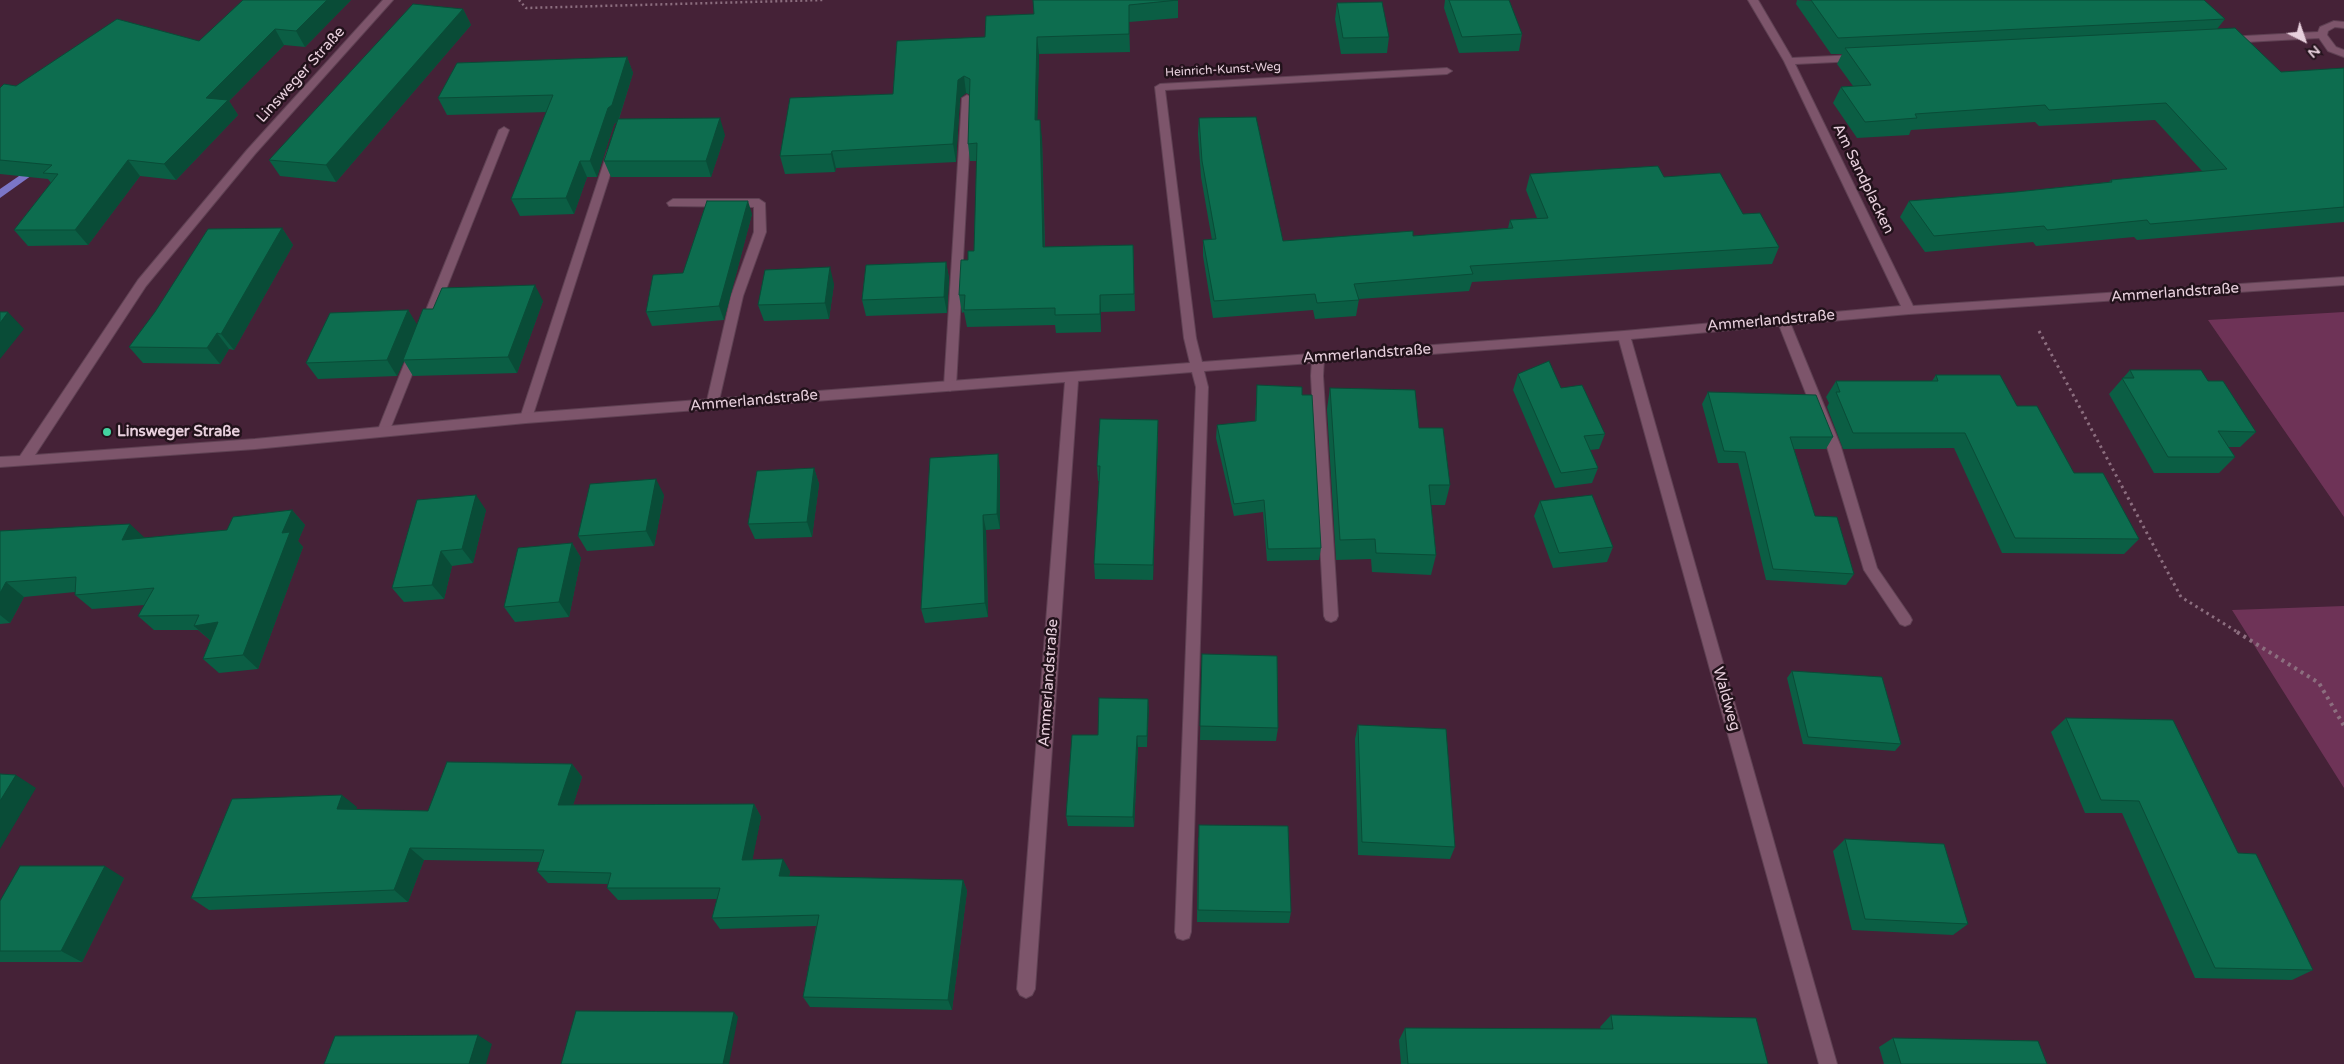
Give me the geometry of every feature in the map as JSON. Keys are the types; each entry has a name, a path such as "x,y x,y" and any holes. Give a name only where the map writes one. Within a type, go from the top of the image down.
{"street":[{"name":"Linsweger Straße","path":"24,460 142,283 251,152 388,0"},
{"name":"Am Sandplacken","path":"1753,0 1790,61 1909,310"},
{"path":"2344,25 2334,24 2323,29 2322,35 2332,49 2344,54"},
{"path":"2213,40 2322,35"},
{"path":"1790,61 1868,57"},
{"name":"Heinrich-Kunst-Weg","path":"1198,365 1190,338 1160,87 1447,71"},
{"path":"950,386 966,98"},
{"path":"382,432 504,130"},
{"name":"Ammerlandstraße","path":"0,462 255,444 526,418 1072,377 1198,365 1624,335 1909,310 2344,281"},
{"path":"1783,320 1834,447 1871,570 1905,620"},
{"name":"Waldweg","path":"1624,335 1828,1064"},
{"path":"1318,358 1331,616"},
{"path":"1183,932 1202,387 1198,365"},
{"name":"Ammerlandstraße","path":"1026,989 1072,377"}],"lane":[{"path":"526,418 618,135"},
{"path":"673,203 759,203 760,232 737,296 712,405"}],"path":[{"path":"520,0 526,8 824,0"},
{"path":"2038,330 2181,597 2319,683 2344,726"}],"shaded area":[{"path":"2344,312 2344,517 2208,320"},
{"path":"2344,606 2344,788 2232,610"}],"building":[{"path":"243,0 327,0 296,31 275,29 206,98 228,100 164,164 128,160 75,230 14,230 58,174 43,173 52,165 0,160 0,88 4,84 16,86 117,19 199,41"},
{"path":"1033,0 1178,0 1129,5 1129,34 1037,37 1035,120 1040,120 1043,247 1133,245 1134,294 1100,295 1100,314 1055,315 1055,308 964,310 965,295 959,295 961,260 968,260 968,251 974,251 977,143 968,144 970,79 964,76 958,80 953,144 832,151 831,154 780,156 790,98 893,94 897,41 985,37 986,16 1034,14"},
{"path":"1449,0 1509,0 1522,34 1462,37"},
{"path":"1811,0 2204,0 2225,19 1838,38"},
{"path":"1382,2 1389,37 1343,38 1337,3"},
{"path":"413,4 463,9 326,165 269,160"},
{"path":"2235,28 2281,72 2344,68 2344,207 2150,224 2147,220 2047,230 2044,226 1934,236 1909,201 2016,192 2112,182 2111,180 2227,169 2166,103 2049,110 2045,105 1915,114 1917,118 1865,122 1841,87 1871,85 1845,48"},
{"path":"627,57 612,105 608,108 590,161 580,161 566,198 511,199 553,95 438,98 457,63"},
{"path":"1256,117 1283,241 1413,231 1413,236 1513,228 1510,220 1548,218 1530,174 1658,166 1664,177 1720,173 1743,214 1760,213 1779,247 1470,266 1473,274 1354,284 1359,300 1317,303 1315,294 1214,301 1203,240 1216,239 1202,161 1199,118"},
{"path":"720,118 706,161 604,161 618,119"},
{"path":"707,201 748,201 719,306 646,312 653,275 683,273"},
{"path":"282,228 221,334 217,333 207,348 129,347 155,312 208,229"},
{"path":"946,262 944,297 862,300 866,265"},
{"path":"830,267 825,303 758,305 765,270"},
{"path":"535,285 508,357 403,360 423,309 433,309 442,288"},
{"path":"408,310 387,360 306,363 330,313"},
{"path":"0,312 8,312 0,323"},
{"path":"1549,361 1561,388 1582,385 1605,434 1584,436 1598,468 1561,473 1518,374"},
{"path":"2130,370 2201,370 2208,381 2223,381 2256,432 2218,431 2235,457 2168,457 2122,378 2134,378"},
{"path":"1936,375 2000,375 2017,406 2037,406 2074,473 2103,473 2139,539 2015,538 1965,433 1853,433 1836,392 1840,392 1836,381 1938,381"},
{"path":"1257,385 1302,387 1302,395 1312,395 1321,548 1268,549 1264,500 1234,504 1217,425 1256,421"},
{"path":"1330,388 1415,390 1419,428 1443,428 1450,485 1429,485 1436,555 1376,553 1375,539 1340,540"},
{"path":"1708,392 1816,395 1833,437 1790,437 1815,516 1837,517 1854,574 1773,569 1745,452 1724,451"},
{"path":"1100,419 1158,420 1153,565 1094,564 1100,466 1097,466"},
{"path":"998,454 997,514 983,515 985,603 921,609 930,458"},
{"path":"814,468 807,522 748,524 757,471"},
{"path":"656,479 646,531 578,536 590,484"},
{"path":"476,495 462,549 441,551 432,585 392,588 417,500"},
{"path":"1592,495 1613,547 1559,553 1540,501"},
{"path":"292,510 282,533 290,532 243,655 203,659 218,622 194,626 199,615 138,616 154,588 75,595 76,577 6,582 0,593 0,531 130,524 122,540 227,530 233,517"},
{"path":"572,543 559,602 504,607 518,548"},
{"path":"1202,654 1277,656 1278,728 1200,726"},
{"path":"1792,671 1882,677 1901,744 1808,737"},
{"path":"1099,698 1148,699 1147,736 1137,736 1133,817 1066,816 1072,735 1098,735"},
{"path":"2066,718 2173,720 2238,853 2256,854 2313,970 2215,968 2139,801 2101,800"},
{"path":"1358,725 1446,729 1455,847 1362,842"},
{"path":"447,762 572,764 558,805 754,804 742,860 783,859 779,876 963,880 948,1000 803,997 819,915 712,918 720,888 607,888 611,873 537,871 544,850 410,848 394,890 191,898 232,799 342,795 337,809 428,811"},
{"path":"0,774 16,775 0,801"},
{"path":"1199,825 1288,826 1291,912 1198,910"},
{"path":"1845,839 1944,844 1968,924 1865,919"},
{"path":"20,866 105,866 61,951 0,951 0,901"},
{"path":"576,1011 734,1012 723,1064 561,1064"},
{"path":"1611,1015 1756,1018 1768,1064 1408,1064 1405,1028 1613,1029"},
{"path":"478,1035 469,1064 324,1064 335,1036"},
{"path":"1893,1038 2038,1041 2047,1064 1901,1064"}],"waterway":[{"path":"0,194 38,166"}],"place":[{"name":"Linsweger Straße","path":"107,432"}]}
